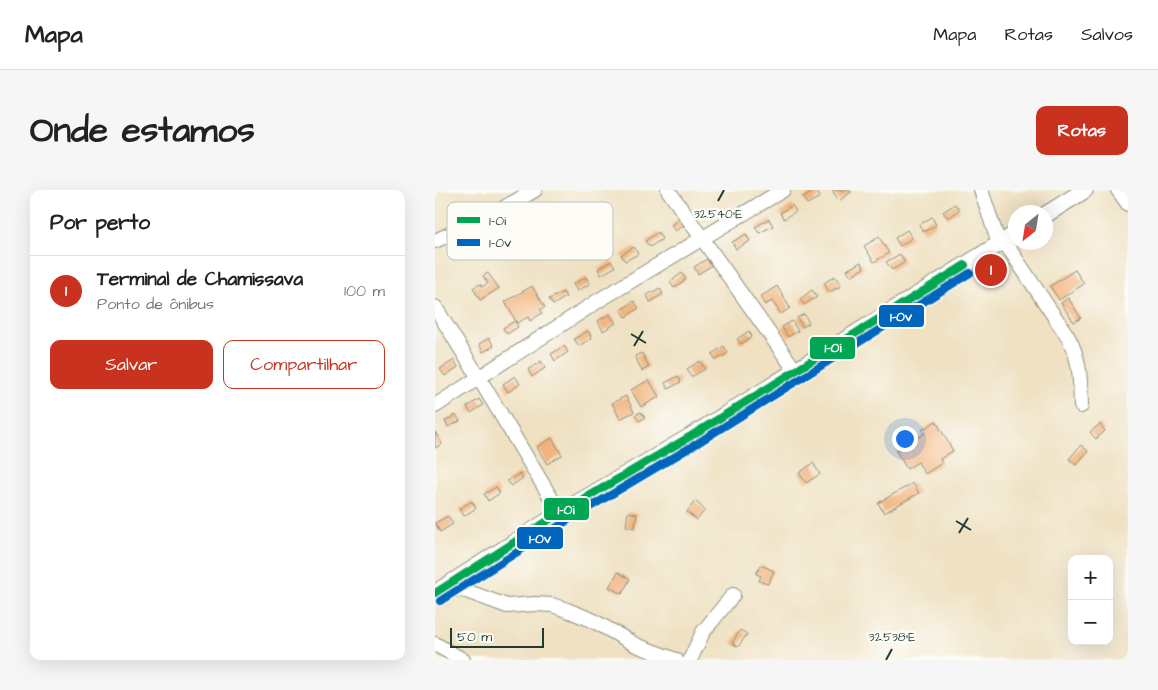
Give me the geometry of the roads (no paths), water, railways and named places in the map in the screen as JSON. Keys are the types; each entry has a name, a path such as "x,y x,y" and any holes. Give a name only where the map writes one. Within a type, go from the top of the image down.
{"street":[{"path":"514,202 535,190"},
{"path":"668,190 795,370"},
{"path":"435,406 601,299 783,190"},
{"path":"981,190 1006,240 1076,352 1079,365 1081,406"},
{"path":"1053,210 1085,190"},
{"path":"1117,190 1128,204"},
{"path":"435,241 447,235"},
{"path":"440,590 561,513 691,436 1006,240"},
{"path":"435,308 561,513"},
{"path":"440,590 466,591 507,606 552,605 592,620 636,645 676,660"},
{"path":"690,660 703,632 733,595"},
{"path":"435,644 463,660"}],"place":[{"name":"Terminal de Chamissava","path":"991,270"}]}
